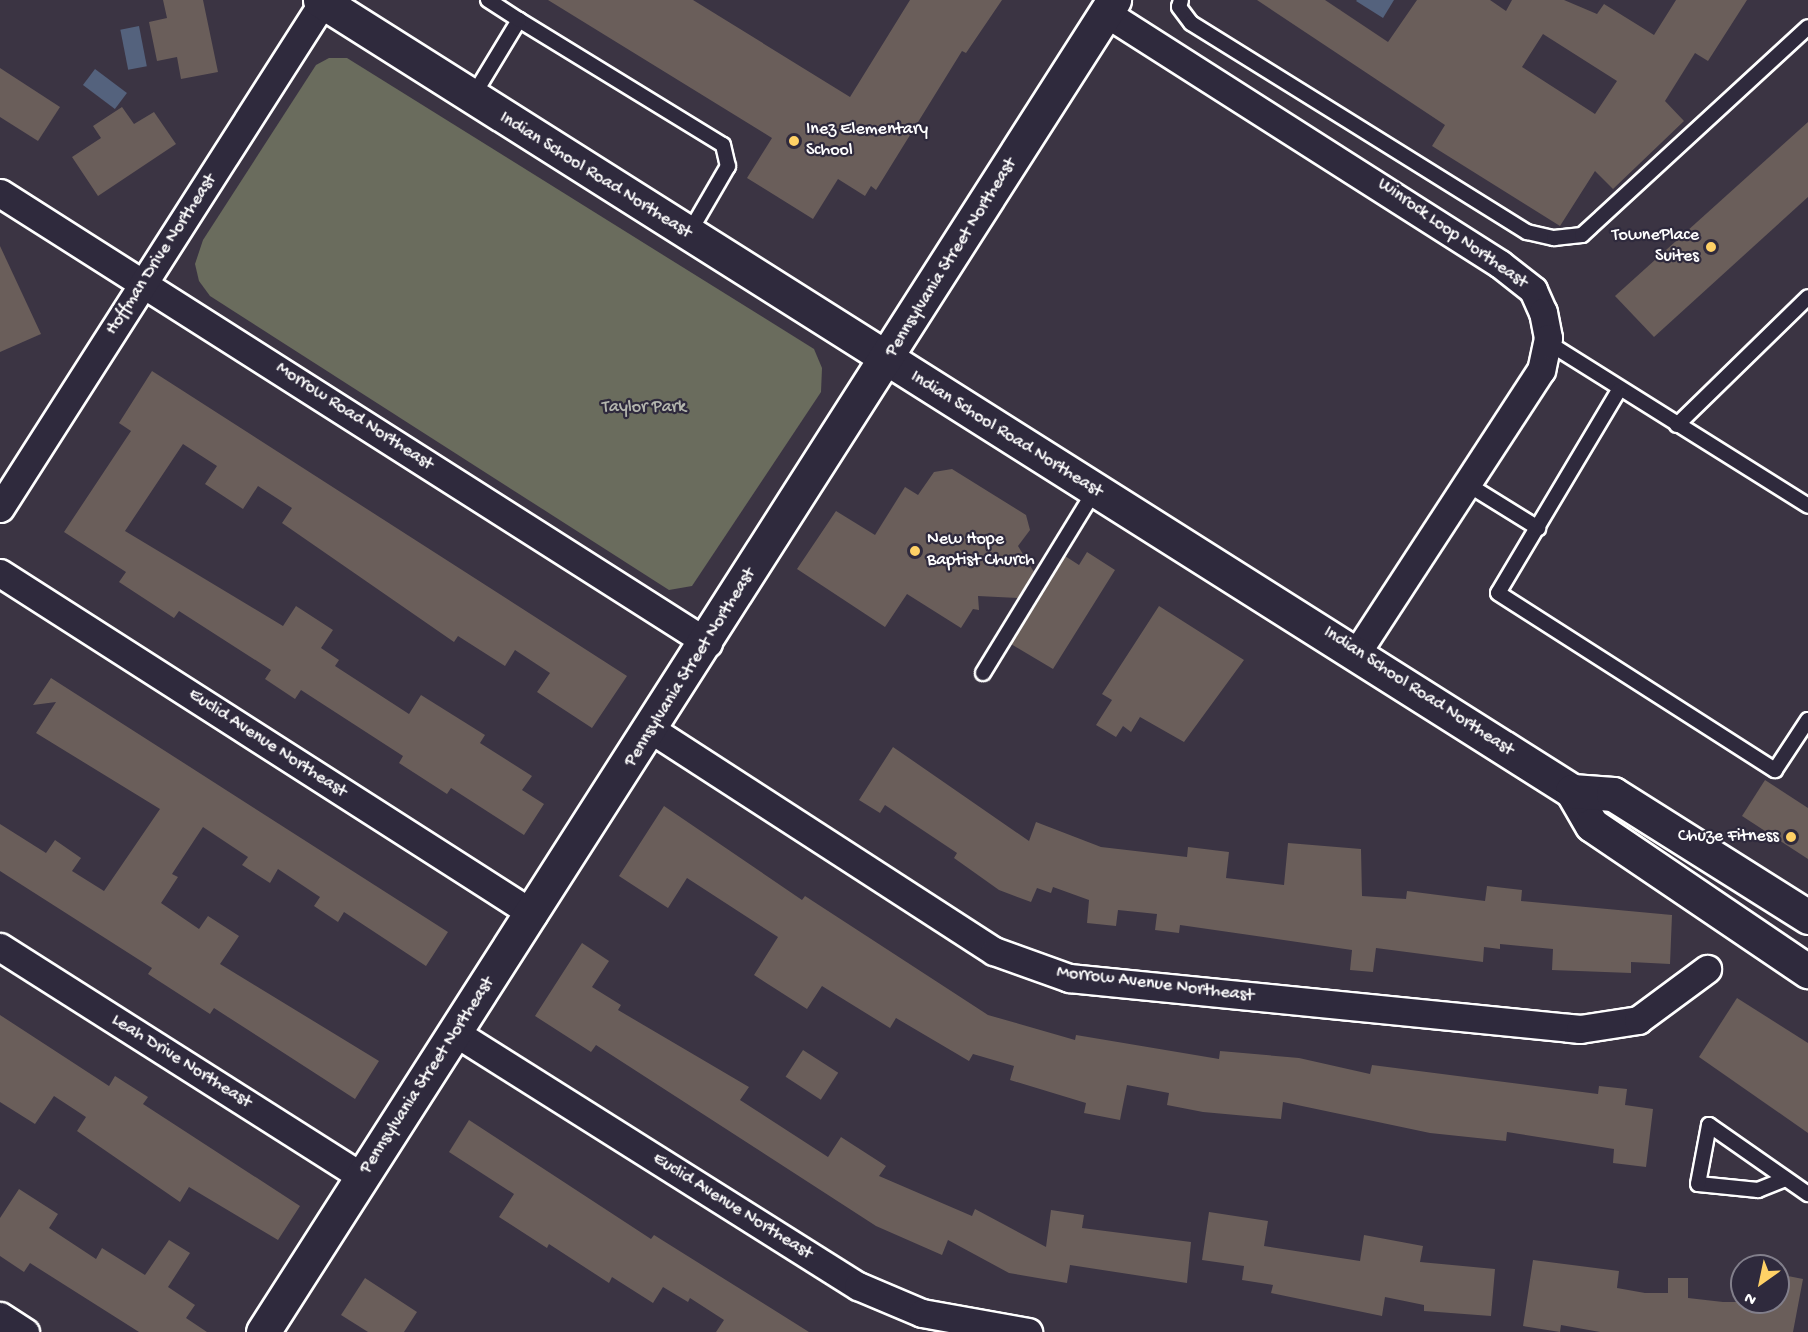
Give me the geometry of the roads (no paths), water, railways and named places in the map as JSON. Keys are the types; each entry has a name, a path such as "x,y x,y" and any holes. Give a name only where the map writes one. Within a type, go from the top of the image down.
{"street":[{"name":"Indian School Road Northeast","path":"321,1 887,361 1357,652 1572,791 1592,825 1808,970"},
{"name":"Hoffman Drive Northeast","path":"0,508 144,284 321,1"},
{"name":"Winrock Loop Northeast","path":"1110,6 1500,264 1533,290 1547,342 1541,370 1357,652"},
{"name":"Pennsylvania Street Northeast","path":"263,1332 708,643 1110,6"},
{"name":"Morrow Road Northeast","path":"0,193 708,643"},
{"name":"Euclid Avenue Northeast","path":"0,573 533,914"},
{"name":"Morrow Avenue Northeast","path":"651,730 985,945 1069,978 1580,1029 1638,1020 1707,969"},
{"name":"Indian School Road Northeast","path":"1572,791 1613,794 1808,917"},
{"name":"Leah Drive Northeast","path":"0,947 362,1178"},
{"name":"Euclid Avenue Northeast","path":"456,1033 858,1287 922,1312 1028,1332"},
{"path":"0,1316 25,1332"}],"lane":[{"path":"488,0 513,11 723,145 728,165 687,235"},
{"path":"1181,0 1179,7 1191,23 1527,232 1554,238 1582,235 1808,27"},
{"path":"472,98 513,11"},
{"path":"1677,425 1808,297"},
{"path":"1547,342 1619,390 1808,506"},
{"path":"1619,390 1498,593 1775,770 1808,720"},
{"path":"1467,484 1538,528"},
{"path":"983,673 1095,490"},
{"path":"1783,1180 1758,1190 1698,1184 1709,1125 1783,1180 1808,1194"}],"water":[{"path":"1357,0 1394,0 1383,18 1356,1"},
{"path":"139,26 147,66 128,70 120,30"},
{"path":"95,69 127,93 115,109 83,85"}],"place":[{"name":"Inez Elementary School","path":"794,141"},
{"name":"TownePlace Suites","path":"1711,247"},
{"name":"New Hope Baptist Church","path":"915,551"},
{"name":"Chuze Fitness","path":"1791,837"}],"park label":[{"name":"Taylor Park","path":"644,408"}]}
